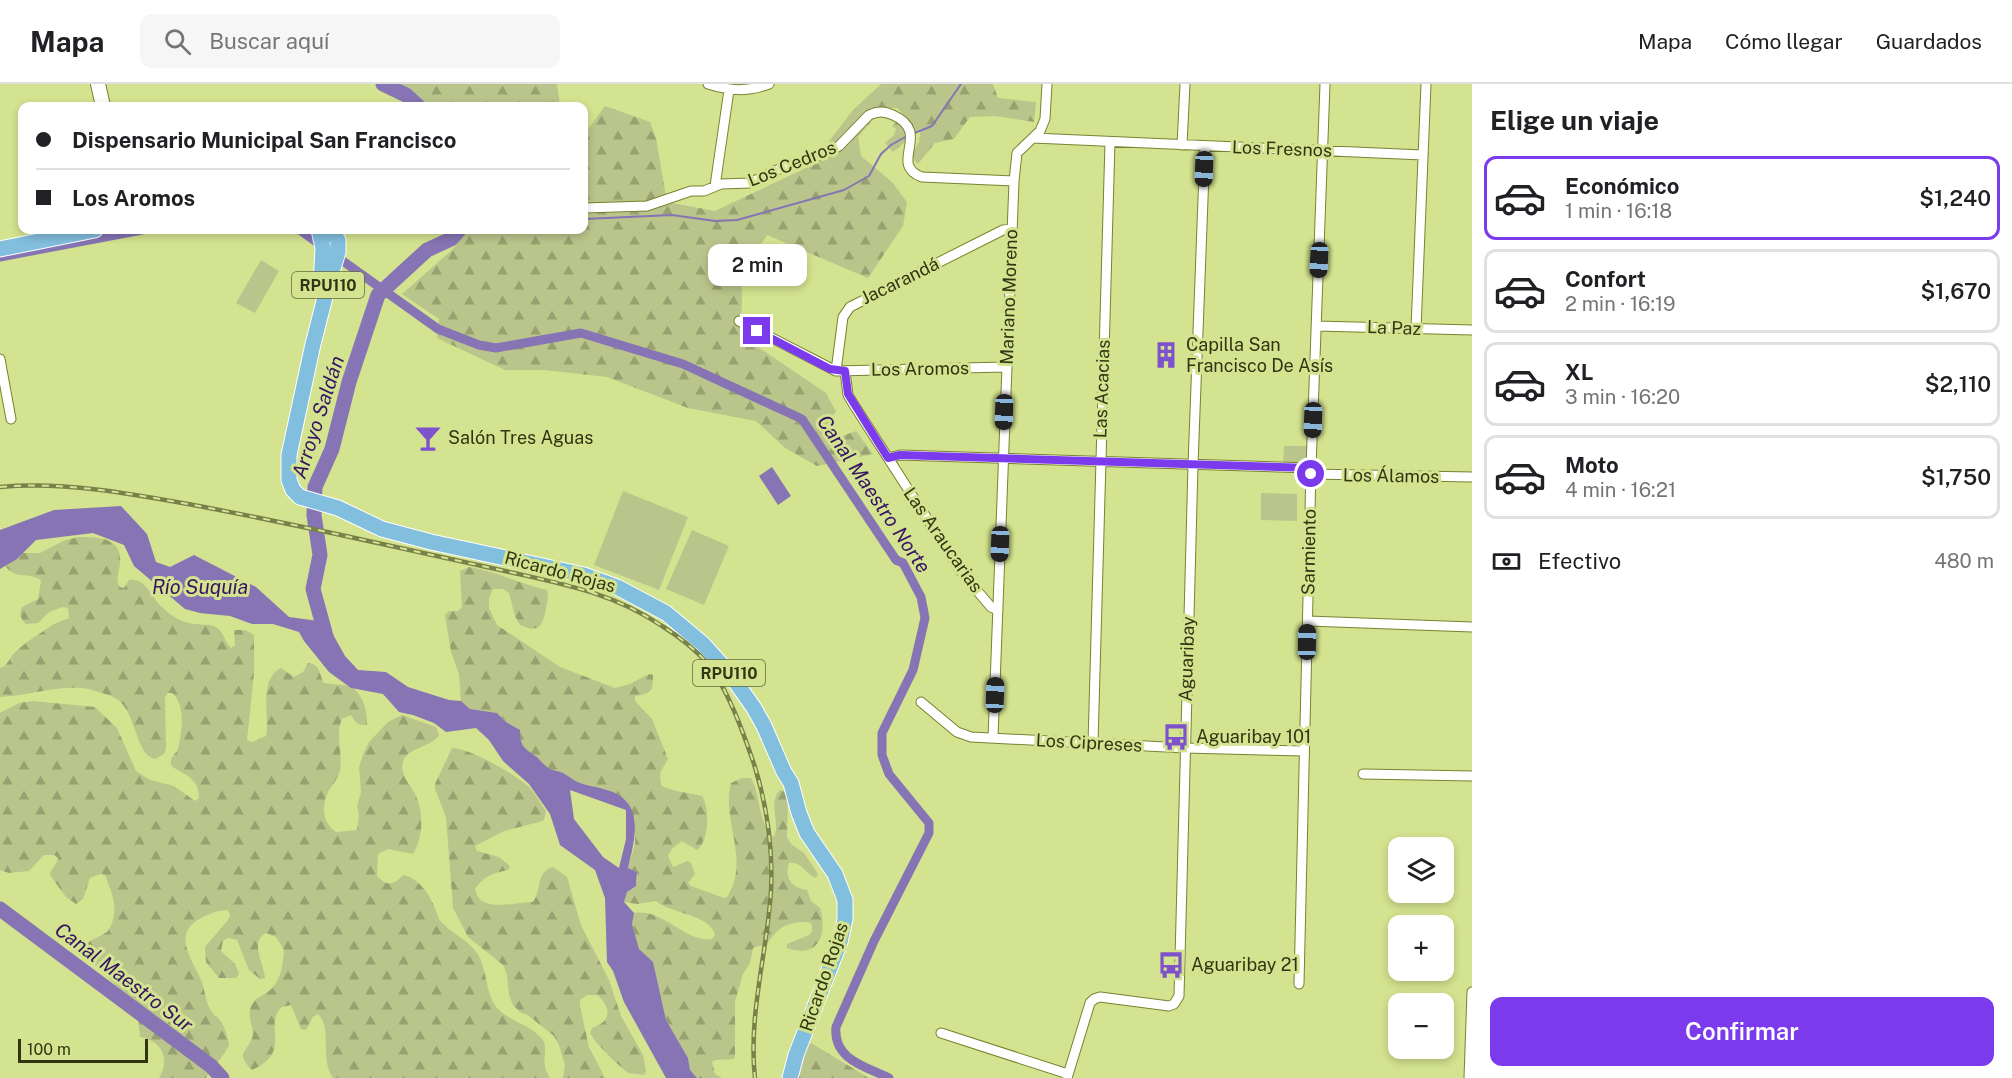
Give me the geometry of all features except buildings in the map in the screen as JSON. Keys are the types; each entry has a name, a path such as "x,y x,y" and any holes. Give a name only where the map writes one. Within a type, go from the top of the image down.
{"main road":[{"path":"98,84 102,102"},
{"path":"0,249 75,234"},
{"name":"Ricardo Rojas","path":"313,344 322,270 323,248 321,234"},
{"name":"Ricardo Rojas","path":"333,234 338,240 338,252 313,344 288,466 291,485 300,497 328,505 382,529 431,542 584,574 617,587 666,613 703,644 730,674 754,708 791,783 807,833 835,874 845,900 845,919 840,942 796,1055 790,1078"}],"street":[{"path":"708,84 729,90 744,91 769,84"},
{"name":"Mariano Moreno","path":"993,738 1014,181 1017,153 1040,131 1046,119 1047,84"},
{"path":"1182,145 1185,84"},
{"name":"Sarmiento","path":"1299,984 1311,471 1325,84"},
{"path":"1416,329 1426,84"},
{"path":"716,186 729,90"},
{"name":"Los Cedros","path":"588,208 647,206 691,191 704,191 721,184 750,183 774,171 831,151 839,146 869,115 876,112 886,112 908,124 911,135 908,164 922,177 1014,181"},
{"name":"Los Fresnos","path":"1033,138 1423,155"},
{"name":"Las Acacias","path":"1093,743 1110,142"},
{"name":"Aguaribay","path":"1067,1076 1090,1003 1094,999 1100,997 1169,1006 1177,1001 1179,996 1193,465 1205,146"},
{"name":"Jacarandá","path":"841,371 843,317 850,307 1003,231 1012,230"},
{"name":"Los Aromos","path":"739,321 841,371 1006,367"},
{"name":"La Paz","path":"1316,326 1472,330"},
{"path":"0,359 11,419"},
{"name":"Las Araucarias","path":"841,371 848,394 962,573 991,607 998,610"},
{"name":"Los Álamos","path":"888,458 900,455 1003,457 1472,477"},
{"path":"1308,621 1472,627"},
{"name":"Los Cipreses","path":"921,702 964,736 1185,748 1305,751"},
{"path":"1363,774 1472,776"},
{"path":"1469,1078 1472,992"},
{"path":"941,1033 1067,1076"}],"green space":[{"path":"390,84 557,84 559,102 421,102"},
{"path":"881,84 993,84 998,98 1036,102 1034,122 995,116 970,117 954,139 935,143 918,164 911,156 919,142 921,128 893,152 885,143 894,135 896,129 892,126 904,115 897,108 883,108 858,137 861,156 892,182 907,202 903,226 868,278 767,235 757,250 741,244 740,335 826,393 836,412 828,420 837,438 856,431 873,454 817,466 785,448 756,421 688,408 607,377 544,370 505,370 437,338 439,319 402,294 452,250 464,234 588,234 588,129 605,106 650,122 656,138 667,202 715,211 810,166 853,110"},
{"path":"261,260 279,271 255,313 236,303"},
{"path":"1284,446 1308,446 1307,466 1283,465"},
{"path":"623,491 688,517 659,590 594,565"},
{"path":"1261,493 1297,494 1297,521 1261,520"},
{"path":"692,530 729,546 704,605 666,589"},
{"path":"78,537 101,538 108,540 118,548 120,587 124,588 129,580 140,582 174,617 186,622 214,626 222,633 231,648 235,645 234,630 245,630 254,635 254,673 247,740 252,742 266,736 267,689 274,673 281,668 294,677 303,672 308,663 312,664 317,668 324,683 349,686 358,693 367,715 367,725 357,723 351,715 342,719 339,731 340,770 329,790 324,807 328,823 336,832 357,830 359,815 357,806 361,792 359,767 369,742 388,722 402,715 436,727 439,735 431,743 409,753 402,766 404,775 419,803 420,833 416,847 413,854 388,849 378,854 377,876 384,882 390,883 397,881 403,875 408,876 422,886 432,901 439,919 448,929 470,945 479,956 493,1002 497,1008 542,1039 545,1045 545,1068 550,1078 333,1078 327,1062 326,1036 322,1020 318,1014 313,1017 306,1030 301,1029 291,1005 282,1007 277,1014 275,1046 272,1055 265,1063 252,1070 243,1056 253,1035 251,1006 254,1001 273,987 279,978 284,950 276,937 266,933 261,937 258,947 265,978 260,979 249,970 237,940 228,938 223,941 221,951 235,964 239,974 236,978 219,978 206,962 205,947 228,920 230,915 228,910 217,911 192,924 185,939 189,956 202,982 208,1005 221,1021 229,1045 206,1078 159,1078 163,1071 164,1058 154,1042 140,1037 137,1006 92,962 87,948 93,939 108,931 114,917 113,897 105,875 100,874 90,878 83,899 76,904 66,897 50,875 58,858 54,855 44,855 29,871 9,873 0,870 0,713 19,703 33,701 95,707 117,728 136,771 150,780 174,786 195,801 199,798 194,782 171,764 178,748 182,719 179,704 172,693 168,693 165,697 166,749 164,754 155,759 143,748 126,709 120,701 111,696 87,689 71,688 0,697 0,668 5,666 14,653 27,642 54,624 69,618 68,608 63,607 49,612 38,623 26,624 21,617 22,607 38,599 41,580 36,577 18,575 5,566 18,553 40,553 63,541"},
{"path":"469,567 489,571 547,590 548,600 541,625 535,628 520,625 515,616 509,593 503,589 493,589 489,598 489,608 497,625 560,667 615,688 630,684 649,674 653,675 652,689 645,694 635,696 635,701 652,719 668,759 660,773 661,785 702,796 705,801 707,824 701,846 697,850 682,841 672,849 668,856 673,867 688,861 691,863 695,874 688,883 691,886 724,898 727,897 734,883 736,855 730,812 731,783 742,778 751,778 765,825 774,837 776,795 780,790 788,792 787,837 791,844 804,853 818,874 816,878 797,864 789,863 789,878 793,885 807,890 811,901 820,908 823,927 818,942 806,950 798,951 787,948 787,944 812,932 812,924 808,922 794,923 784,927 775,933 767,944 753,948 750,963 743,974 735,1002 734,1059 712,1062 715,1074 722,1078 697,1078 690,1070 688,1058 666,1020 653,963 639,949 632,924 634,913 645,913 655,915 682,931 702,939 712,939 715,935 712,928 698,918 656,901 637,904 624,902 625,895 637,880 637,872 628,868 635,844 635,818 609,790 579,783 566,774 548,769 538,758 524,750 519,730 497,713 470,709 461,701 459,674 451,652 445,615 449,611 458,611 462,607 460,571"},
{"path":"452,748 481,757 523,782 546,811 544,820 504,831 475,846 477,851 499,857 510,866 508,870 485,878 475,889 478,897 483,902 499,905 533,902 544,872 548,869 553,867 567,877 581,925 609,980 621,1016 643,1055 646,1071 644,1075 628,1073 596,1042 590,1033 592,1028 606,1018 607,1010 598,995 587,995 580,1000 580,1006 589,1047 605,1078 563,1078 565,1065 554,1036 513,1005 503,965 468,937 453,908 446,817 435,789 435,784"},
{"path":"811,1043 869,1078 794,1078 803,1048"}],"water":[{"path":"772,467 791,496 778,505 759,476"},
{"name":"Río Suquía","path":"121,506 147,534 156,562 170,567 194,555 256,587 289,617 326,622 345,656 358,670 386,672 408,687 449,700 461,701 470,709 497,713 506,722 520,730 524,747 548,768 563,773 580,783 607,790 628,803 633,812 635,833 628,868 637,872 636,886 627,892 624,902 634,913 632,924 639,949 653,962 666,1020 688,1058 690,1070 697,1078 666,1078 624,1002 613,971 607,962 605,898 595,870 560,845 550,814 529,784 503,761 489,740 476,728 446,732 434,723 399,712 383,694 351,688 329,672 299,632 273,624 252,624 230,616 185,609 134,566 124,545 93,533 36,540 17,559 0,569 0,530 54,510","holes":["570,790 626,810 626,839 619,868 603,857 574,819"]}],"waterway":[{"name":"Arroyo Saldán","path":"383,84 406,95 414,102"},
{"path":"912,134 932,126 961,84"},
{"path":"588,219 672,215 715,221 737,220 844,190 869,176 881,154 907,136"},
{"name":"Canal Maestro Norte","path":"0,257 121,234"},
{"path":"306,234 322,246"},
{"name":"Arroyo Saldán","path":"327,640 313,589 320,555 314,515 315,487 332,449 349,382 378,295 427,250 451,239 455,234"},
{"name":"Canal Maestro Norte","path":"333,254 438,329 479,345 496,348 581,333 683,364 802,419 896,560 903,563 921,597 925,618 913,670 882,733 882,755 889,774 929,823 929,833 874,941 836,1027 836,1038 845,1054 860,1065 889,1078"},
{"name":"Canal Maestro Sur","path":"0,909 211,1066 222,1078"}],"railway":[{"path":"0,487 51,486 103,490 154,498 304,527 534,577 608,598 644,615 686,643 707,663 722,685 754,764 766,811 770,843 771,891 754,1031 755,1078"}],"place":[{"name":"Capilla San Francisco De Asís","path":"1166,355"},
{"name":"Salón Tres Aguas","path":"428,438"},
{"name":"Aguaribay 101","path":"1176,737"},
{"name":"Aguaribay 21","path":"1171,965"}],"route":[{"path":"757,331 830,369 845,371 848,394 888,458 900,455 1003,457 1311,468 1311,474"}]}
